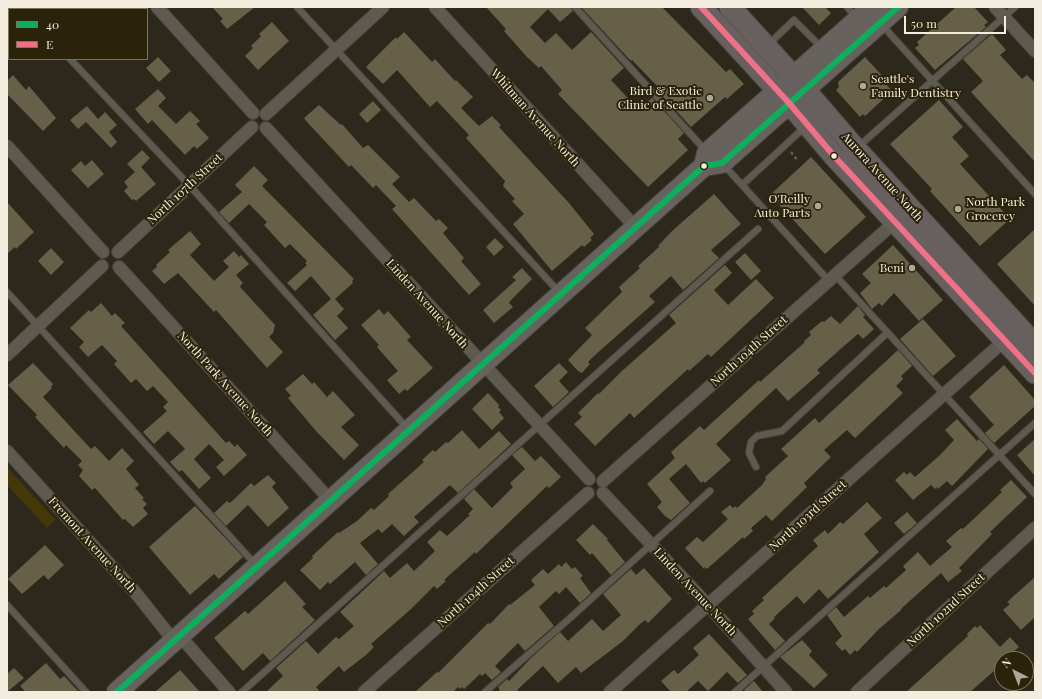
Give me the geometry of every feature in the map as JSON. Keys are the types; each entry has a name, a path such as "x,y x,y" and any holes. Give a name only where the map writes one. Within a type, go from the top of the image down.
{"highway":[{"name":"Aurora Avenue North","path":"701,7 895,222 1035,373"},
{"name":"Aurora Avenue North","path":"730,7 856,149 1035,346"}],"main road":[{"path":"799,83 824,50 864,13 898,7"},
{"path":"118,692 799,83 864,13"}],"street":[{"path":"157,7 253,113"},
{"path":"266,114 383,7"},
{"name":"Whitman Avenue North","path":"435,7 636,228"},
{"path":"995,7 1035,51"},
{"path":"259,110 266,114 269,121 266,128 258,130 252,127 250,119 253,113 259,110"},
{"name":"North 107th Street","path":"118,252 252,127"},
{"name":"Linden Avenue North","path":"266,128 589,479"},
{"path":"7,146 103,252"},
{"name":"North 104th Street","path":"603,487 831,277 895,222"},
{"path":"110,249 118,252 122,260 119,267 112,271 102,266 100,258 103,252 110,249"},
{"path":"7,355 102,266"},
{"name":"North Park Avenue North","path":"119,267 331,501"},
{"name":"North 103rd Street","path":"610,692 1005,340"},
{"name":"Fremont Avenue North","path":"7,451 153,612 161,626 177,638 229,692"},
{"path":"597,477 603,487 594,496 588,493 586,486 589,479 597,477"},
{"name":"Linden Avenue North","path":"603,487 651,544 786,692"},
{"name":"North 104th Street","path":"364,692 588,493"},
{"name":"North 102nd Street","path":"858,692 1035,528"}],"lane":[{"path":"296,7 562,295"},
{"path":"575,7 711,161 742,185 831,277 887,332 1035,494"},
{"path":"856,149 1015,7"},
{"path":"864,13 932,80 1035,194"},
{"path":"766,47 794,20 824,50"},
{"path":"71,60 189,185 410,431"},
{"path":"742,185 807,125"},
{"path":"242,692 758,229"},
{"path":"7,292 257,567"},
{"path":"756,467 749,453 751,442 757,436 782,431 887,332"},
{"path":"735,692 1035,423"},
{"path":"484,692 569,619 710,491"},
{"path":"7,605 86,692"}],"path":[{"path":"790,151 798,161"}],"shaded area":[{"path":"7,467 56,520 47,528 7,485"}],"building":[{"path":"212,7 255,7 227,29 220,21 223,19"},
{"path":"486,7 571,7 573,11 560,22 548,9 530,27 545,43 556,33 572,50 591,32 624,68 611,80 639,110 652,98 684,133 678,139 688,150 648,187 558,94 562,90 541,66 539,68 527,57 504,31 506,29"},
{"path":"581,7 662,7 726,72 730,69 744,84 727,99 725,97 691,127 659,92 661,90 632,60 631,61"},
{"path":"802,7 825,7 831,13 819,25"},
{"path":"956,7 974,7 988,22 984,25 986,27 935,70 915,48 919,45 917,42"},
{"path":"272,22 289,41 258,70 245,56 253,48 251,46 261,36 259,34"},
{"path":"404,32 432,62 435,59 455,81 456,80 473,97 461,108 479,126 492,116 501,125 499,127 569,203 594,234 590,238 592,240 584,247 582,245 552,271 513,224 524,214 512,201 515,199 503,186 505,181 466,138 469,135 437,101 430,107 397,70 383,84 366,67 396,37 397,39"},
{"path":"992,34 1006,50 1000,55 1022,79 1027,75 1035,83 1035,162 971,92 983,81 963,59"},
{"path":"158,57 171,71 159,82 146,68"},
{"name":"Seattle's Family Dentistry","path":"865,57 887,81 885,83 892,91 865,116 863,114 860,117 836,90 839,87 838,82"},
{"path":"13,75 26,90 29,86 56,118 43,131 7,94 7,81"},
{"path":"158,89 166,98 158,106 176,124 190,111 200,121 196,124 209,138 197,149 194,146 185,155 152,120 148,124 135,109"},
{"path":"939,100 963,127 952,137 969,156 960,164 1010,219 980,246 930,191 932,189 890,144"},
{"path":"373,101 381,110 367,123 359,114"},
{"path":"319,105 341,125 342,124 363,148 368,145 400,177 392,184 409,202 414,198 436,221 439,219 448,228 443,233 464,258 461,261 481,284 469,295 392,209 396,206 376,185 373,188 351,165 349,167 307,122 304,118"},
{"path":"87,106 98,119 105,112 117,125 109,132 117,142 111,148 86,122 78,129 70,120"},
{"path":"142,150 150,158 141,167 156,184 136,201 134,199 132,200 124,191 128,187 124,182 135,172 127,164"},
{"name":"O'Reilly Auto Parts","path":"811,157 866,217 825,254 770,195"},
{"path":"92,160 104,174 88,188 71,170 81,161 85,166"},
{"path":"254,166 268,180 262,186 354,279 352,281 353,283 335,299 344,309 337,316 348,328 335,340 313,315 331,299 311,276 295,291 287,283 307,265 305,263 307,261 290,244 285,248 264,225 267,222 249,204 229,223 219,212 242,192 235,185"},
{"path":"714,194 741,224 711,250 719,258 683,290 671,276 649,296 655,302 594,356 588,362 590,364 582,373 578,371 568,360 592,335 585,328 622,292 619,287 640,268 638,266 659,247 658,246 672,231"},
{"path":"7,202 34,232 16,249 15,247 7,254"},
{"path":"1035,229 1035,306 997,264"},
{"path":"190,231 201,244 190,255 214,281 229,267 223,261 234,251 239,257 241,255 249,264 236,275 243,283 240,286 275,325 273,333 269,337 283,352 267,368 216,310 214,312 178,273 164,284 152,271 157,267 156,265 170,252 168,250"},
{"path":"495,238 504,247 494,256 486,247"},
{"path":"893,245 943,300 919,321 894,293 882,306 879,303 872,309 860,293 871,283 862,274"},
{"path":"51,248 64,262 51,275 38,261"},
{"path":"745,253 761,271 751,280 735,262"},
{"path":"725,265 732,273 714,290 728,305 756,279 774,298 711,357 708,354 689,371 688,369 634,418 630,413 595,446 574,424 582,417 578,413 598,393 599,394 622,371 676,323 669,315"},
{"path":"522,268 532,279 511,300 509,303 513,307 494,323 483,310 516,280 512,277"},
{"path":"101,303 112,316 115,313 125,323 121,326 226,443 229,441 235,447 237,444 247,455 224,476 216,467 224,460 209,444 194,459 211,478 199,489 182,470 179,472 170,462 185,449 168,431 154,444 143,432 167,411 163,407 168,402 153,386 147,391 136,379 131,383 114,364 117,361 102,345 88,357 79,347 84,342 70,328 89,310 91,312"},
{"path":"858,306 865,315 863,317 874,329 863,339 858,334 817,370 820,373 788,401 776,388 716,444 731,460 705,483 703,481 701,483 686,464 669,479 690,503 671,520 665,516 657,507 662,502 647,484 675,458 671,452 700,426 704,430 759,380 760,382 805,342 804,341 811,335 809,332 822,321 824,322 831,316 840,324"},
{"path":"379,309 384,315 388,311 411,337 407,340 433,368 407,391 405,389 399,394 387,380 398,371 377,347 379,345 361,325"},
{"path":"923,319 956,356 933,376 900,339"},
{"path":"898,350 912,366 901,376 903,379 896,386 903,393 855,438 847,430 824,450 831,457 804,483 807,487 772,521 766,515 751,528 753,531 744,539 743,537 707,569 705,567 704,569 685,548 697,537 703,542 728,519 721,512 730,505 733,508 735,506 737,508 762,485 766,479 765,477 788,456 781,449 815,418 819,423"},
{"path":"33,363 53,384 51,387 52,388 43,397 91,449 95,446 109,461 122,448 134,461 126,469 139,485 135,488 147,504 143,508 148,514 133,527 125,519 123,520 95,488 92,490 79,476 83,470 78,465 82,461 66,445 64,448 35,417 37,415 8,385"},
{"path":"559,363 568,372 559,381 569,392 553,407 534,386"},
{"path":"1004,365 1035,400 1035,406 994,443 985,433 994,425 969,397"},
{"path":"303,374 312,384 314,382 327,397 333,391 355,415 341,427 359,445 344,460 316,431 288,398 291,396 285,389"},
{"path":"488,393 499,405 498,407 501,410 499,412 504,418 492,430 472,409"},
{"path":"957,419 977,441 979,439 988,449 952,486 947,481 938,489 937,487 935,489 931,485 913,500 895,480 904,472 907,475 910,472 915,477 940,455 954,440 945,430"},
{"path":"462,430 479,449 499,431 511,444 458,493 450,485 414,517 419,522 404,536 392,524 382,533 378,529 360,543 378,564 366,575 355,562 330,584 328,582 320,590 300,570 313,558 312,556 338,532 339,533 357,521 371,508 374,510 389,496 388,494 424,462 422,460 433,450 435,452 446,442 448,443"},
{"path":"1035,439 1035,476 1017,455"},
{"path":"522,447 535,461 541,456 561,477 549,488 547,486 476,554 475,552 444,580 446,581 437,589 434,586 411,609 371,644 374,647 366,655 344,672 339,666 316,687 320,692 266,692 283,676 276,668 306,641 318,654 336,637 339,639 354,626 340,612 384,571 390,578 407,563 414,571 435,551 427,542 440,530 447,536 470,515 468,514 473,509 464,499 474,489 492,508 513,487 510,483 525,469 512,455"},
{"path":"268,475 276,483 272,487 289,508 268,527 248,505 226,526 214,513 227,501 230,503 251,483 254,486"},
{"path":"1011,480 1027,497 990,532 992,534 959,568 962,571 948,582 941,573 879,629 857,652 855,650 850,655 845,649 842,651 835,643 842,636 827,615 836,607 844,617 868,596 870,598 884,586 886,588 906,570 903,566 918,552 930,566 952,547 946,541 961,528 963,529 1002,492 1000,490"},
{"path":"867,502 882,518 864,534 879,552 828,599 819,589 804,604 797,596 774,617 775,618 769,624 785,641 775,650 748,619 754,614 752,611 764,600 762,598 818,546 813,540 825,530 828,534 840,522 843,524"},
{"path":"195,506 243,557 219,579 214,574 190,595 149,547"},
{"path":"907,512 917,523 904,534 894,523"},
{"path":"593,524 608,539 607,540 625,562 611,575 592,553 590,555 576,540"},
{"path":"45,545 64,565 48,580 44,575 22,594 8,579"},
{"path":"566,562 572,569 575,567 583,576 580,578 591,593 580,603 566,587 559,594 556,591 539,607 554,626 525,651 518,643 495,666 501,672 492,680 485,673 482,676 480,674 464,689 462,687 459,689 458,687 453,692 415,692 437,672 438,673 509,604 510,605 535,585 531,580 543,569 548,574 559,564 561,567"},
{"path":"644,568 672,599 648,623 645,620 623,641 581,673 576,667 558,683 543,666 517,690 519,692 497,692 500,690 498,687 507,679 509,681 531,658 560,632 568,641 592,619 603,631 621,615 603,594 631,569 636,575"},
{"path":"1035,577 1035,617 1021,630 1003,610 1010,604 1007,602"},
{"path":"285,581 306,604 302,607 315,620 270,661 263,653 243,671 214,638 245,611 248,614"},
{"path":"980,625 1000,647 1010,637 1019,647 1014,651 994,651 994,671 970,692 906,692 968,636 967,634 975,626 977,628"},
{"path":"709,634 747,675 738,683 727,672 708,691 698,681 686,692 671,692 661,681 674,670 678,674 699,655 693,648"},
{"path":"802,640 812,651 809,655 828,675 814,688 780,657"},
{"path":"46,663 60,679 64,676 79,692 26,692 20,686"},
{"path":"14,668 24,678 7,692 7,674"},
{"path":"180,670 200,692 155,692"},
{"path":"754,681 763,692 746,692 744,690"}],"transit line":[{"name":"E","path":"701,7 789,103 834,156 1035,373"},
{"name":"40","path":"117,692 704,166 722,163 898,7"}],"place":[{"name":"Seattle's Family Dentistry","path":"863,86"},
{"name":"Bird & Exotic Clinic of Seattle","path":"710,98"},
{"name":"O'Reilly Auto Parts","path":"818,206"},
{"name":"North Park Grocercy","path":"958,209"},
{"name":"Beni","path":"912,268"}]}
